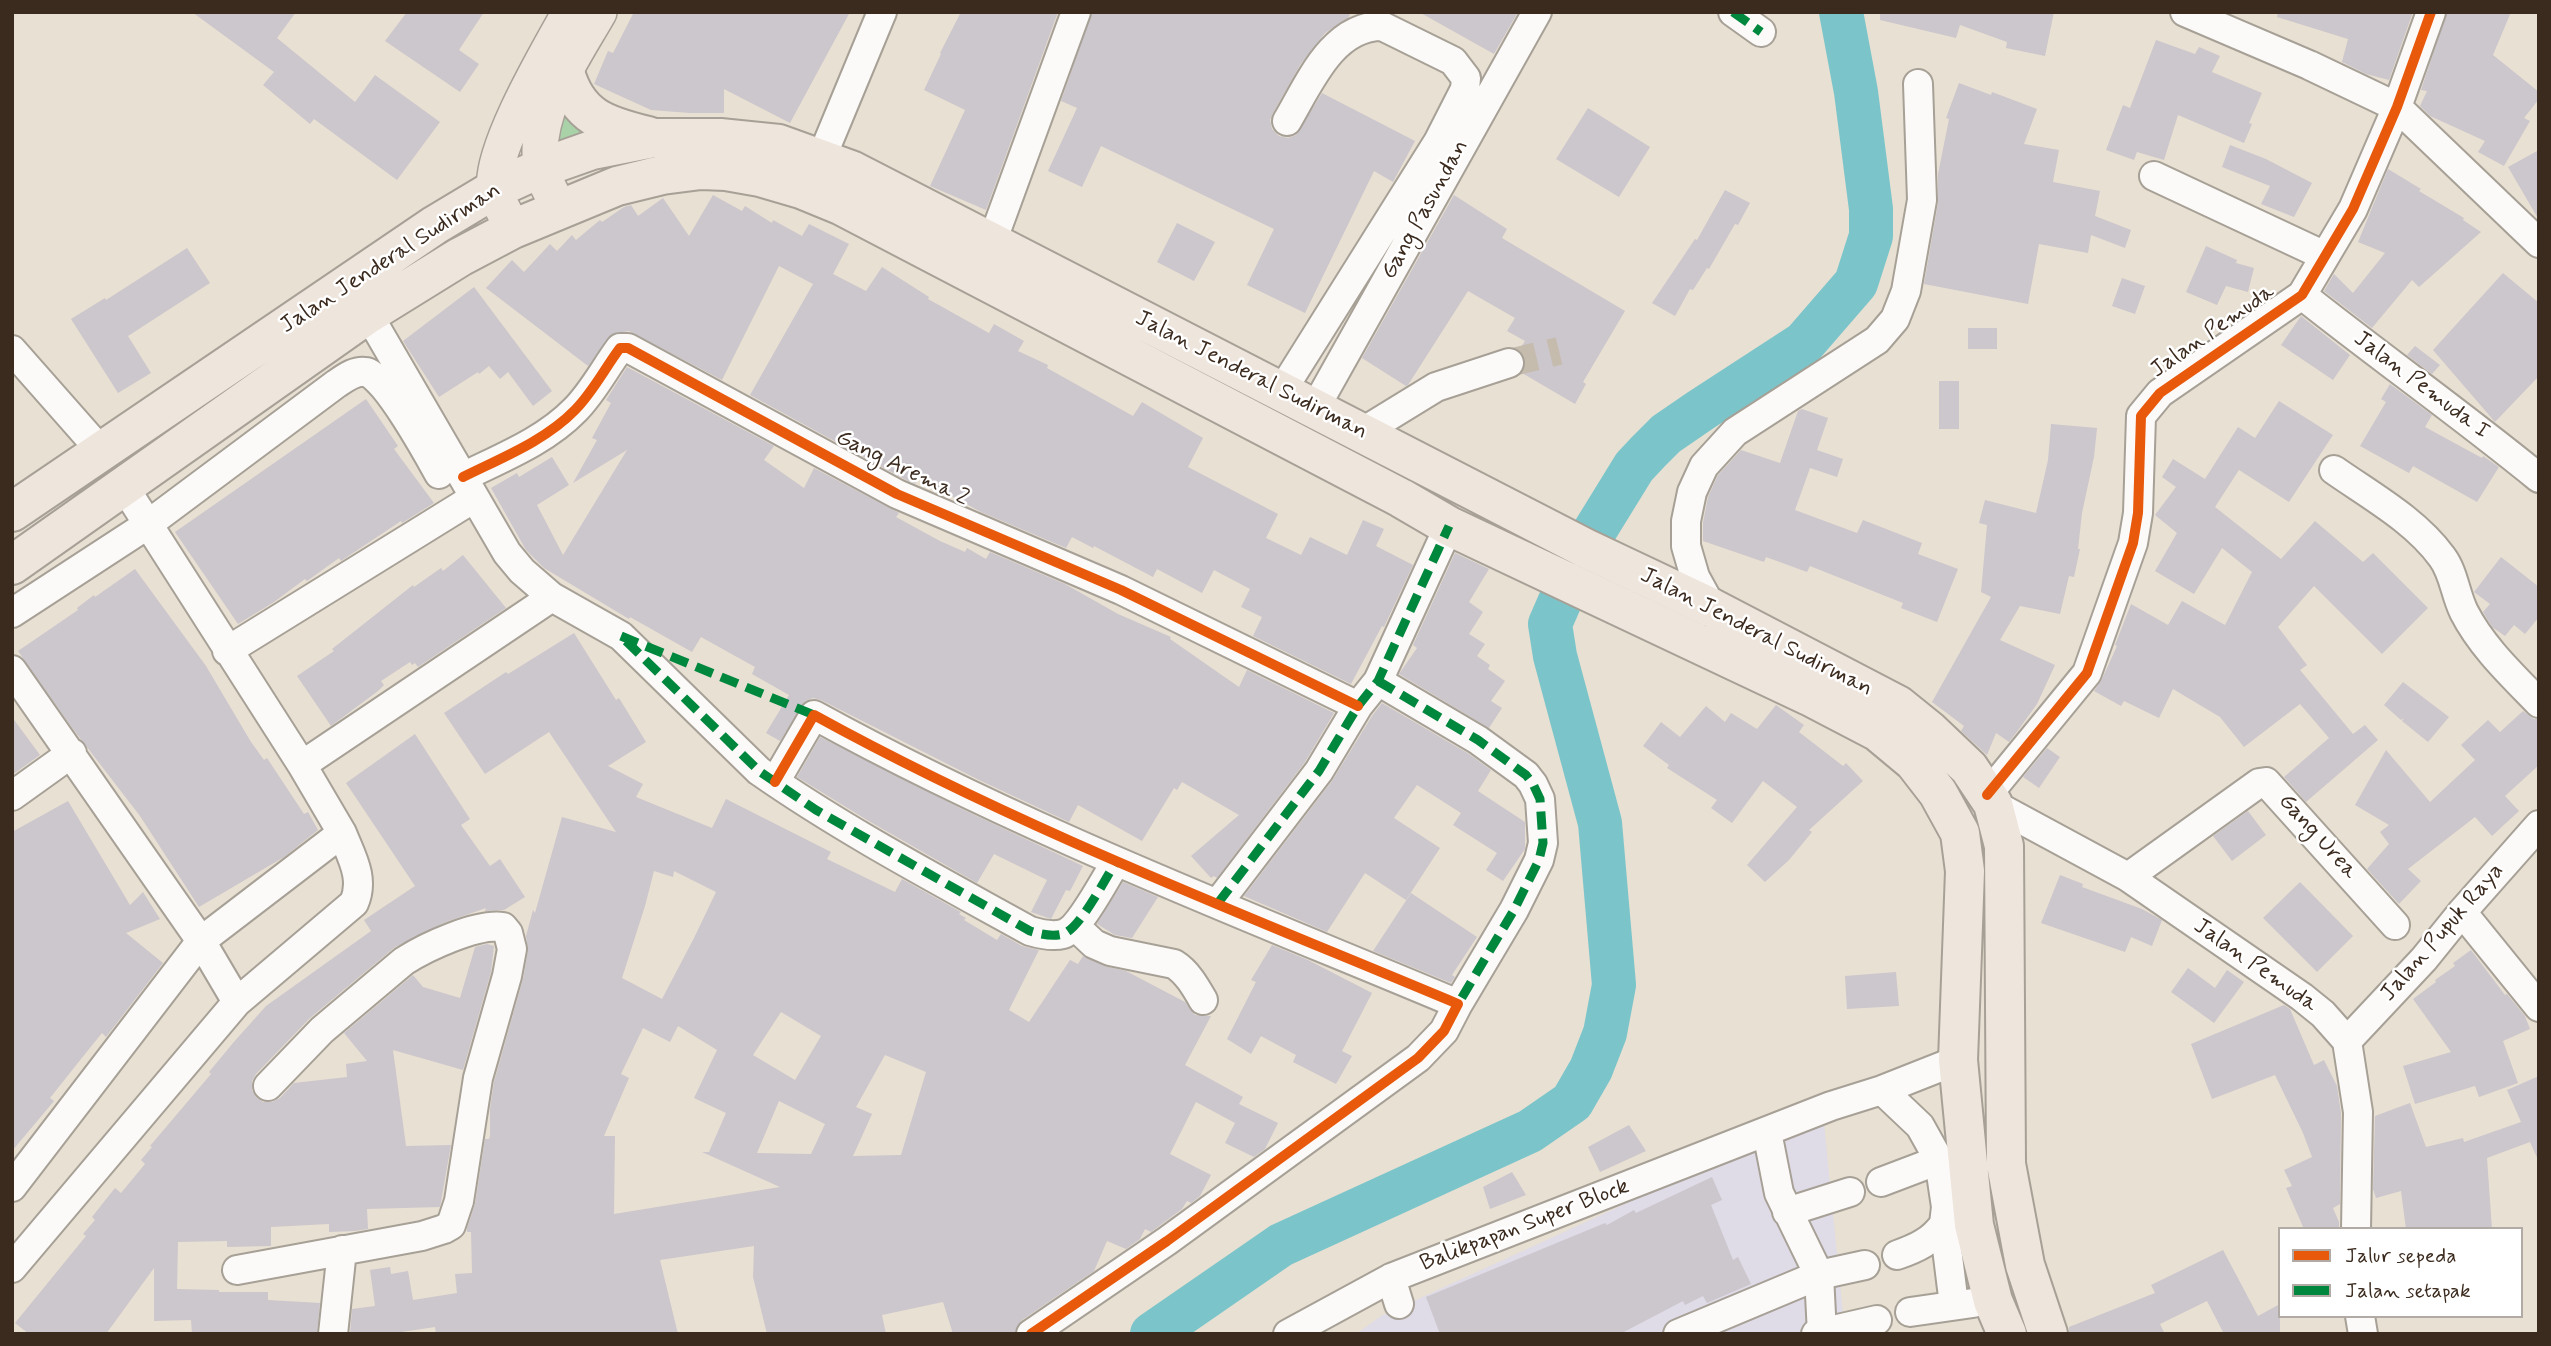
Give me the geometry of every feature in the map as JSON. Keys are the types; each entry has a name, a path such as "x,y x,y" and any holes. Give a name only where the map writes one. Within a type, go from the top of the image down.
{"highway":[{"path":"565,72 569,88 588,113 610,126 653,138"},
{"name":"Jalan Jenderal Sudirman","path":"12,512 435,225 495,189 541,168 592,150 653,138 720,138 779,144 851,170 1585,548 1712,608 1898,705 1969,768 1990,800 2004,846 2006,1164 2025,1265 2049,1334"},
{"name":"Jalan Jenderal Sudirman","path":"12,565 368,314 460,257 513,229 617,186 662,175 701,170 726,171 801,189 840,205 1401,498 1449,526 1809,696 1878,732 1914,762 1938,793 1960,833 1965,871 1958,1060 1959,1225 2000,1317"}],"main road":[{"path":"513,229 495,189 498,156 570,12"},
{"path":"559,209 541,168 541,129 565,72 599,12"}],"street":[{"path":"821,159 882,12"},
{"path":"992,242 1076,12"},
{"name":"Gang Pasundan","path":"1315,408 1537,12"},
{"path":"1733,12 1761,32"},
{"path":"2185,12 2309,65 2397,107 2539,243"},
{"name":"Jalan Pemuda","path":"2347,1041 2323,1014 2302,997 2128,877 1990,800 2087,673 2133,543 2138,513 2139,424 2143,411 2160,393 2302,295 2353,209 2397,107 2431,12"},
{"path":"1281,392 1438,142 1465,89 1466,78 1453,61 1382,26 1372,26 1341,40 1327,56 1287,121"},
{"path":"1712,608 1695,577 1686,546 1686,521 1692,492 1704,466 1735,432 1877,340 1895,319 1906,291 1922,200 1918,84"},
{"path":"2154,176 2325,256"},
{"name":"Jalan Pemuda I","path":"2302,295 2539,478"},
{"path":"368,314 465,494"},
{"name":"Gang Arema 2","path":"465,494 558,426 576,409 620,348 628,348 897,494 1121,590 1358,706"},
{"path":"12,350 102,452"},
{"path":"1361,433 1436,387 1509,363"},
{"path":"12,613 147,525 336,384 350,375 363,372 377,378 384,385 522,571 552,597 621,636 760,771 816,810 1030,931 1047,935 1063,934 1074,926 1116,862"},
{"path":"2334,470 2420,531 2444,559 2462,608 2483,643 2539,703"},
{"path":"12,1241 229,1005 354,903 358,894 358,874 342,833 302,765 123,485"},
{"path":"227,651 465,494"},
{"path":"1218,903 1319,771 1358,706 1378,681 1449,526"},
{"path":"302,765 552,597"},
{"path":"12,670 72,753 196,948 229,1005"},
{"path":"1031,1334 1167,1241 1433,1045 1444,1031 1514,910 1539,860 1543,843 1540,799 1533,783 1488,747 1378,681"},
{"path":"775,782 814,715 971,797 1116,862 1458,1004"},
{"path":"12,796 72,753"},
{"name":"Gang Urea","path":"2128,877 2259,783 2266,782 2395,925"},
{"name":"Jalan Pupuk Raya","path":"2347,1041 2424,959 2539,825"},
{"path":"12,1187 196,948 342,833"},
{"path":"2462,912 2539,1007"},
{"path":"237,1270 436,1233 453,1220 461,1190 478,1078 507,976 512,948 508,933 500,926 489,928 451,937 418,952 322,1030 268,1086"},
{"path":"1074,926 1094,944 1110,951 1174,964 1181,968 1203,1000"},
{"path":"12,1268 229,1005"},
{"path":"2347,1041 2358,1112 2356,1227"},
{"name":"Balikpapan Super Block","path":"1288,1334 1767,1132 1958,1060"},
{"path":"1882,1090 1920,1126 1939,1160 1946,1208 1959,1225 1954,1305"},
{"path":"1767,1132 1774,1177 1787,1212 1819,1275 1820,1333 1877,1320"},
{"path":"1881,1182 1939,1160"},
{"path":"1787,1212 1850,1192"},
{"path":"1897,1255 1959,1225"},
{"path":"333,1334 342,1250"},
{"path":"1678,1334 1819,1275 1866,1265"},
{"path":"1910,1312 1954,1305 2000,1317"}],"shaded area":[{"path":"1823,1113 1845,1334 1356,1334 1381,1316"}],"green space":[{"path":"571,103 597,129 558,143 554,125"}],"building":[{"path":"192,12 296,12 277,38 355,102 375,75 440,122 397,180 314,119 310,124 263,85 274,72"},
{"path":"407,12 484,12 459,50 479,64 460,92 385,41"},
{"path":"634,12 850,12 790,123 724,89 724,113 690,113 651,110 594,84 608,51 613,53"},
{"path":"961,12 1058,12 986,210 930,186 965,110 924,90"},
{"path":"1092,12 1351,12 1348,18 1325,33 1300,65 1273,113 1270,120 1272,129 1279,136 1288,138 1296,135 1322,93 1415,141 1393,182 1374,171 1305,313 1247,285 1274,229 1101,146 1082,187 1048,171 1077,108 1061,101"},
{"path":"1419,12 1518,12 1494,54"},
{"path":"1880,12 2054,12 2045,56 2006,48 2007,42 1960,25 1956,38 1880,20"},
{"path":"2278,12 2413,12 2389,80 2366,74 2342,62 2348,39 2277,17"},
{"path":"2447,12 2511,12 2493,55 2539,92 2539,99 2524,118 2530,121 2504,166 2478,152 2485,141 2430,116 2420,106 2427,91 2421,90"},
{"path":"2156,40 2195,54 2199,47 2220,56 2212,72 2262,93 2244,143 2178,115 2164,160 2137,152 2134,160 2106,150 2123,105 2130,108"},
{"path":"1959,83 2037,109 2024,144 2059,150 2053,182 2100,191 2095,216 2131,230 2125,248 2091,235 2088,253 2039,244 2028,304 1924,284 1938,203 1938,174 1949,119 1946,118"},
{"path":"1588,108 1650,147 1619,197 1556,159"},
{"path":"2230,145 2266,159 2312,183 2294,217 2261,204 2270,186 2222,167"},
{"path":"2539,150 2539,220 2508,167"},
{"path":"2388,169 2481,232 2419,287 2412,280 2372,328 2324,291 2334,274 2353,293 2385,253 2358,242"},
{"path":"1725,190 1750,203 1709,269 1707,268 1693,290 1690,289 1675,316 1652,303 1695,239 1697,240"},
{"path":"713,195 742,211 745,206 772,223 773,220 802,236 809,224 849,244 833,274 866,291 882,267 929,297 928,299 989,333 994,324 1024,341 1018,351 1048,365 1047,368 1133,416 1142,402 1203,438 1188,467 1278,514 1266,538 1301,555 1310,537 1347,555 1363,520 1384,529 1376,546 1413,565 1384,627 1382,626 1351,684 1253,636 1262,617 1241,607 1250,589 1214,570 1202,593 1157,569 1153,577 1072,537 1066,548 981,512 918,478 915,484 904,479 750,395 813,284 779,266 722,380 629,331 612,334 588,366 486,288 512,260 524,272 550,244 557,251 572,235 576,240 600,220 602,222 631,205 638,216 663,198 689,236"},
{"path":"1454,195 1507,229 1502,238 1625,311 1583,382 1586,384 1575,404 1522,373 1529,357 1519,350 1525,341 1507,331 1515,318 1468,291 1408,385 1362,358"},
{"path":"1177,223 1215,242 1194,281 1157,262"},
{"path":"2206,246 2237,260 2236,263 2254,268 2248,292 2226,286 2217,305 2186,292"},
{"path":"187,248 210,283 128,336 151,373 118,393 71,319"},
{"path":"2503,273 2539,303 2539,376 2495,422 2433,350"},
{"path":"2122,278 2145,286 2135,314 2112,306"},
{"path":"474,287 552,391 533,406 508,372 500,379 489,366 439,397 403,341"},
{"path":"2301,316 2350,355 2333,380 2281,345"},
{"path":"1968,328 1997,328 1997,349 1968,349"},
{"path":"2415,346 2440,365 2432,374 2407,355"},
{"path":"627,367 774,446 764,460 804,488 814,468 899,513 896,517 940,541 965,552 967,548 986,559 990,552 1065,584 1118,614 1171,637 1170,639 1239,687 1247,670 1334,713 1305,762 1217,878 1211,878 1191,856 1239,815 1182,782 1177,790 1174,788 1142,841 1078,805 1069,822 821,700 813,698 805,701 780,741 766,733 789,695 752,674 755,667 701,637 692,652 630,617 629,619 544,568 526,550 491,488 517,473 519,477 552,457 569,485 537,505 563,555 627,450 573,483 597,440 592,438 611,403 606,400"},
{"path":"1939,381 1959,381 1959,429 1939,429"},
{"path":"2390,384 2432,415 2425,427 2499,467 2477,502 2413,466 2409,473 2360,446 2386,402 2381,399"},
{"path":"366,399 398,446 394,449 434,503 402,523 401,521 341,561 339,558 238,624 175,532"},
{"path":"2279,401 2333,435 2289,502 2239,470 2215,507 2281,559 2315,521 2363,562 2373,553 2428,608 2382,654 2314,586 2278,627 2307,665 2300,670 2353,734 2365,725 2378,740 2306,802 2284,777 2329,738 2300,704 2244,747 2220,717 2173,689 2159,718 2124,701 2121,706 2094,691 2117,646 2115,645 2131,604 2168,625 2182,601 2225,625 2252,572 2222,548 2194,594 2155,571 2177,533 2155,515 2176,487 2162,477 2173,459 2205,479 2238,427 2255,438"},
{"path":"1802,409 1828,418 1817,450 1843,459 1837,477 1810,468 1795,510 1857,533 1863,520 1922,543 1918,554 1958,569 1937,622 1901,608 1903,603 1810,566 1807,572 1766,557 1764,562 1703,541 1708,497 1718,475 1741,450 1780,463 1798,411"},
{"path":"2051,424 2097,428 2082,513 2080,549 2074,577 2069,576 2060,614 2020,606 2000,640 2055,665 2037,704 2019,729 2009,742 1996,733 1987,755 1961,731 1964,726 1932,702 1991,597 1981,592 1987,525 1979,523 1985,500 2036,513 2048,460"},
{"path":"1455,553 1489,569 1469,602 1483,612 1469,634 1485,644 1477,656 1490,665 1488,669 1505,681 1491,701 1502,708 1489,728 1399,674 1417,648 1413,645"},
{"path":"463,555 506,608 418,667 410,662 381,681 384,685 378,691 331,726 297,676 334,651 332,649 413,585 414,587 441,568 443,571"},
{"path":"2501,557 2539,587 2539,617 2525,634 2514,625 2505,636 2492,627 2483,612 2490,604 2474,592"},
{"path":"135,569 206,666 251,742 264,760 267,758 304,814 308,812 318,830 284,857 199,907 140,816 73,729 18,651 78,610 77,608 94,595 95,597"},
{"path":"574,633 646,742 608,766 643,784 636,797 712,828 726,799 831,852 827,859 895,892 902,879 961,912 959,914 966,918 964,920 997,940 1001,934 1022,946 1039,950 1009,1010 1029,1022 1070,960 1078,964 1083,956 1104,966 1126,971 1185,1002 1195,1015 1211,1016 1185,1065 1243,1097 1239,1104 1278,1123 1265,1149 1254,1157 1225,1143 1235,1123 1196,1102 1170,1154 1211,1175 1200,1196 1191,1203 1187,1201 1182,1209 1151,1232 1145,1229 1140,1239 1126,1249 1107,1241 1094,1271 1022,1320 1012,1334 953,1334 943,1302 882,1315 886,1334 767,1334 753,1277 754,1246 660,1260 678,1334 436,1334 435,1327 388,1334 350,1334 352,1309 375,1306 370,1270 390,1267 391,1274 408,1271 413,1300 457,1293 455,1274 472,1273 471,1232 467,1232 467,1228 475,1204 485,1139 490,1136 494,1082 523,979 528,951 526,936 562,817 616,832 549,732 485,774 444,713 506,672 508,674","holes":["654,871 673,877 674,871 716,892 662,999 622,978","781,1012 821,1036 795,1080 753,1055","678,1026 717,1050 694,1098 726,1113 709,1152 702,1152 780,1187 614,1214 615,1136 604,1136 629,1078 621,1074 643,1028 670,1042","885,1055 926,1072 901,1155 853,1156 872,1114 856,1107","779,1101 825,1124 811,1154 757,1153"]},
{"path":"2403,682 2449,717 2428,742 2402,721 2404,718 2401,720 2384,705"},
{"path":"1382,703 1469,754 1491,770 1478,791 1525,822 1525,849 1503,881 1486,870 1497,853 1453,825 1461,813 1417,785 1394,818 1440,848 1406,900 1365,873 1327,932 1244,896 1332,781"},
{"path":"1776,705 1804,725 1799,732 1843,766 1846,763 1863,781 1809,830 1812,832 1789,860 1765,882 1747,865 1797,807 1763,781 1732,823 1711,808 1717,800 1667,768 1669,765 1643,746 1661,722 1680,737 1706,706 1725,722 1731,713 1757,729"},
{"path":"2523,711 2534,719 2539,719 2539,765 2505,796 2519,811 2492,836 2475,817 2408,869 2421,881 2399,904 2367,869 2389,844 2380,832 2389,825 2355,805 2386,750 2430,802 2475,760 2461,745 2488,720 2500,732"},
{"path":"12,717 40,755 12,775"},
{"path":"415,734 470,819 461,825 490,866 500,859 525,897 504,910 485,911 486,908 446,922 395,947 310,1018 256,1074 252,1081 252,1090 263,1102 272,1102 280,1098 294,1083 347,1077 346,1064 367,1061 344,1033 413,975 423,987 460,998 475,947 487,944 494,946 491,972 463,1070 393,1050 406,1146 451,1145 440,1207 367,1209 368,1229 355,1231 329,1232 329,1224 271,1227 271,1246 227,1247 227,1241 178,1242 177,1289 268,1292 268,1300 320,1303 317,1334 192,1334 191,1320 154,1321 154,1268 106,1334 29,1334 15,1323 86,1236 83,1234 95,1220 92,1217 115,1188 121,1193 145,1164 141,1160 152,1147 150,1146 211,1074 209,1072 233,1043 266,1006 371,931 364,920 415,886 346,783"},
{"path":"820,737 964,810 1083,866 1070,891 1066,890 1051,919 1031,912 1047,880 994,854 977,883 797,777"},
{"path":"2047,748 2060,757 2039,788 2023,777"},
{"path":"68,801 130,905 143,892 160,919 126,933 163,963 106,1037 102,1033 81,1059 50,1098 54,1101 12,1151 12,832"},
{"path":"2248,811 2266,835 2232,861 2213,836"},
{"path":"2060,875 2162,920 2152,946 2131,937 2125,952 2041,923"},
{"path":"1123,882 1158,897 1132,938 1115,935 1097,924"},
{"path":"2300,882 2353,936 2317,972 2263,918"},
{"path":"1411,893 1477,937 1452,975 1455,977 1451,983 1373,951"},
{"path":"1272,945 1372,993 1342,1051 1352,1056 1336,1084 1293,1062 1296,1055 1261,1036 1251,1054 1227,1039 1256,982 1251,980"},
{"path":"2471,950 2505,995 2507,994 2525,1016 2530,1029 2503,1041 2518,1083 2479,1097 2475,1086 2415,1104 2403,1066 2451,1052 2413,999"},
{"path":"2188,968 2215,988 2227,970 2244,982 2214,1023 2171,992"},
{"path":"1896,972 1899,1006 1847,1009 1845,976"},
{"path":"2284,1005 2290,1009 2314,1065 2324,1060 2337,1086 2341,1113 2340,1204 2333,1208 2339,1227 2303,1227 2286,1188 2292,1186 2284,1170 2312,1157 2275,1075 2212,1099 2191,1044"},
{"path":"2539,1076 2539,1162 2530,1142 2487,1158 2492,1227 2406,1227 2401,1191 2376,1198 2373,1189 2375,1116 2410,1103 2426,1147 2463,1138 2464,1142 2521,1122 2507,1090"},
{"path":"1629,1125 1646,1151 1600,1172 1588,1147"},
{"path":"1512,1172 1526,1195 1490,1209 1483,1187"},
{"path":"1712,1177 1722,1200 1711,1205 1733,1260 1738,1257 1751,1284 1707,1303 1703,1296 1685,1305 1683,1301 1620,1334 1440,1334 1426,1297 1605,1223 1607,1225 1634,1210 1636,1213"},
{"path":"2223,1250 2258,1316 2278,1305 2280,1334 2224,1334 2207,1301 2160,1324 2165,1334 2069,1334 2069,1327 2155,1293 2151,1285"}],"waterway":[{"path":"1152,1334 1281,1245 1530,1131 1572,1102 1591,1069 1605,1033 1614,985 1600,823 1555,656 1550,624 1581,553 1634,467 1666,434 1804,343 1856,283 1871,236 1871,209 1856,92 1841,12"}],"tunnel":[{"path":"1509,363 1559,351"}],"marked path":[{"path":"1733,12 1761,32"},
{"path":"1218,903 1319,771 1358,706 1378,681 1449,526"},
{"path":"621,636 819,717"},
{"path":"626,641 759,771 816,810 1030,931 1055,935 1070,930 1085,913 1116,862"},
{"path":"1378,681 1478,740 1526,775 1540,799 1543,843 1539,860 1514,910 1458,1004"}],"cycle path":[{"path":"1987,795 2087,673 2133,543 2138,513 2141,416 2160,393 2302,295 2353,209 2397,107 2431,12"},
{"path":"463,477 522,448 563,421 588,396 620,348 628,348 897,494 1121,590 1358,706"},
{"path":"775,782 814,715 1052,833 1458,1004 1444,1031 1418,1058 1167,1241 1031,1334"}]}
